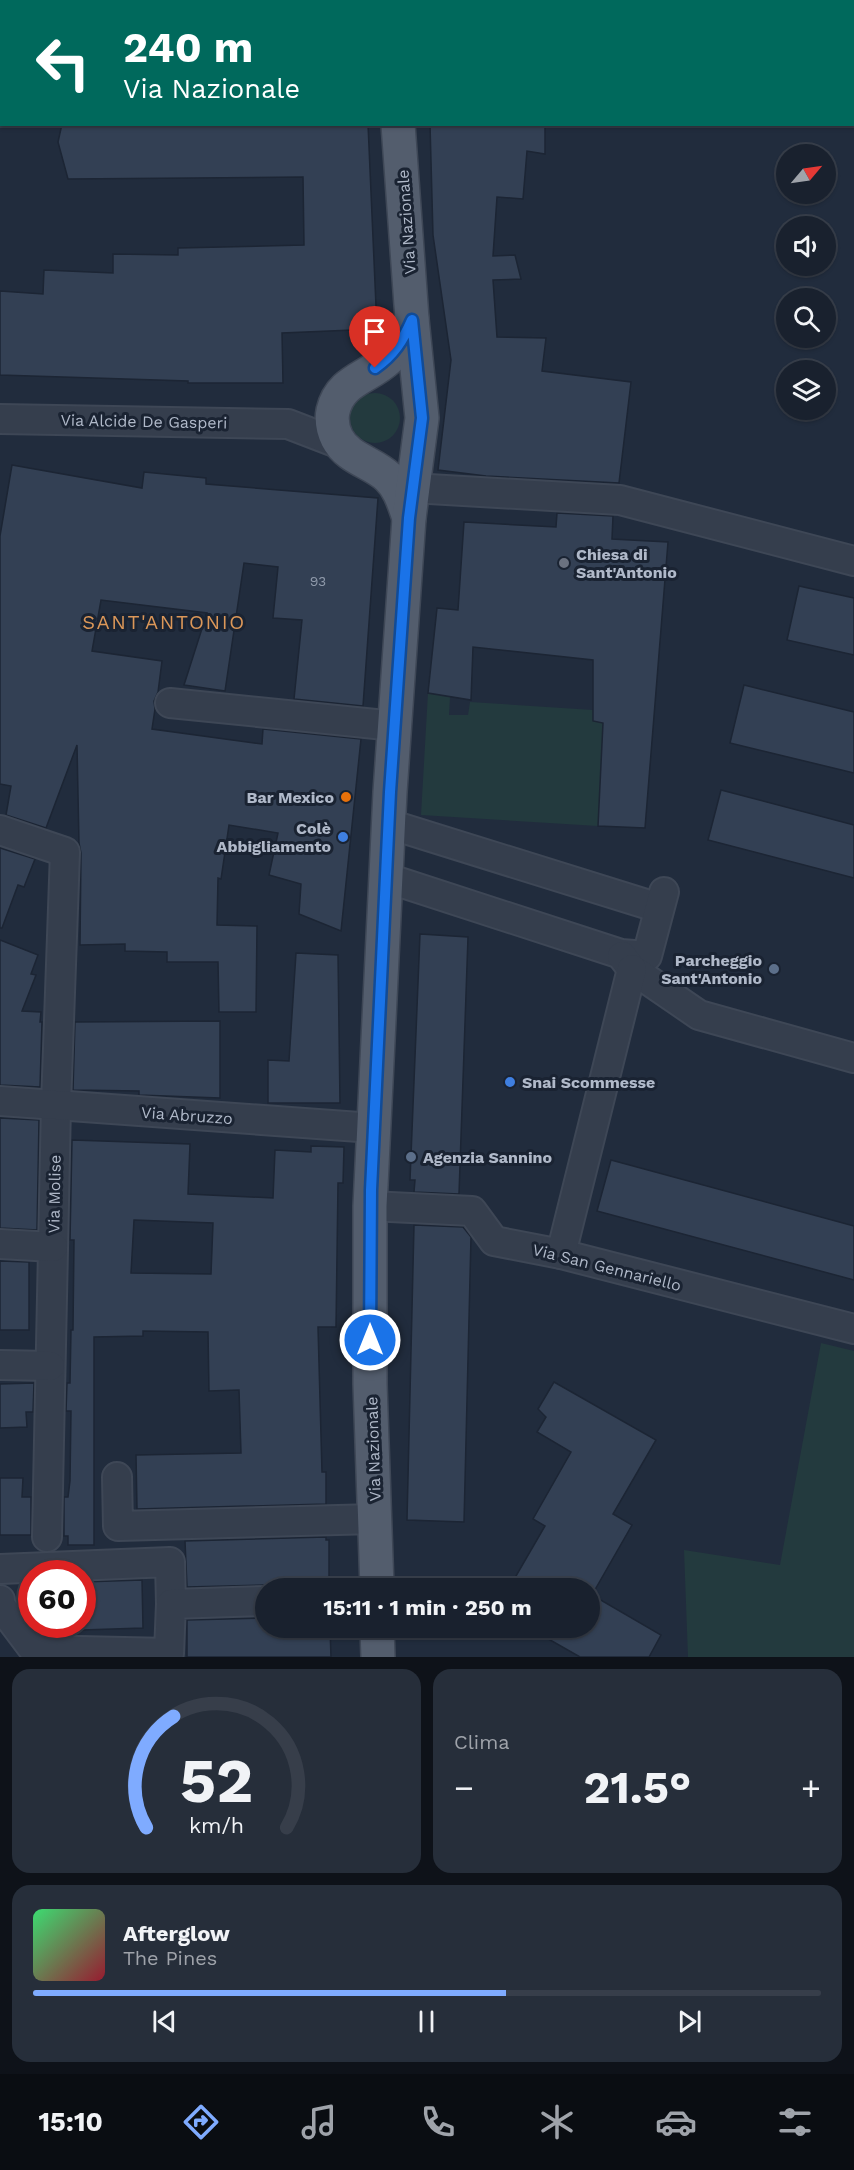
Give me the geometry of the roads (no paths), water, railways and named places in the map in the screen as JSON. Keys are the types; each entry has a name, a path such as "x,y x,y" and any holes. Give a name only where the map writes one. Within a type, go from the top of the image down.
{"main road":[{"name":"Via Nazionale","path":"377,1578 370,1384 370,1206 395,726 419,418 398,126"},
{"name":"Via Nazionale","path":"352,384 386,361 400,345 412,320"},
{"path":"377,374 391,376 403,382 413,392 419,418 413,445 403,455 390,461 376,463 351,453 334,431 332,417 335,404 352,384 377,374"},
{"name":"Via Nazionale","path":"351,453 388,477 411,503"},
{"path":"377,1638 378,1657"}],"street":[{"name":"Via Alcide De Gasperi","path":"288,424 324,405 352,384"},
{"name":"Via Alcide De Gasperi","path":"0,419 288,424 351,453"},
{"path":"411,503 620,500 854,561"},
{"path":"170,703 395,726"},
{"path":"389,824 661,900 633,960 561,1254"},
{"name":"Via Molise","path":"0,830 65,852 56,1105 46,1537"},
{"path":"387,878 633,960 699,1015 854,1058"},
{"name":"Via Abruzzo","path":"0,1101 373,1128"},
{"name":"Via San Gennariello","path":"370,1206 472,1211 494,1241 561,1254 854,1329"},
{"path":"0,1244 53,1247"},
{"path":"0,1365 50,1366"},
{"path":"117,1477 118,1526 375,1519"},
{"path":"0,1569 170,1562 169,1653 34,1650 0,1605 0,1600"},
{"path":"171,1604 255,1601"}],"place":[{"name":"Chiesa di Sant'Antonio","path":"564,563"},
{"name":"Bar Mexico","path":"346,797"},
{"name":"Colè Abbigliamento","path":"343,837"},
{"name":"Parcheggio Sant'Antonio","path":"774,969"},
{"name":"Snai Scommesse","path":"510,1082"},
{"name":"Agenzia Sannino","path":"411,1157"}],"district":[{"name":"SANT'ANTONIO","path":"164,622"}]}
